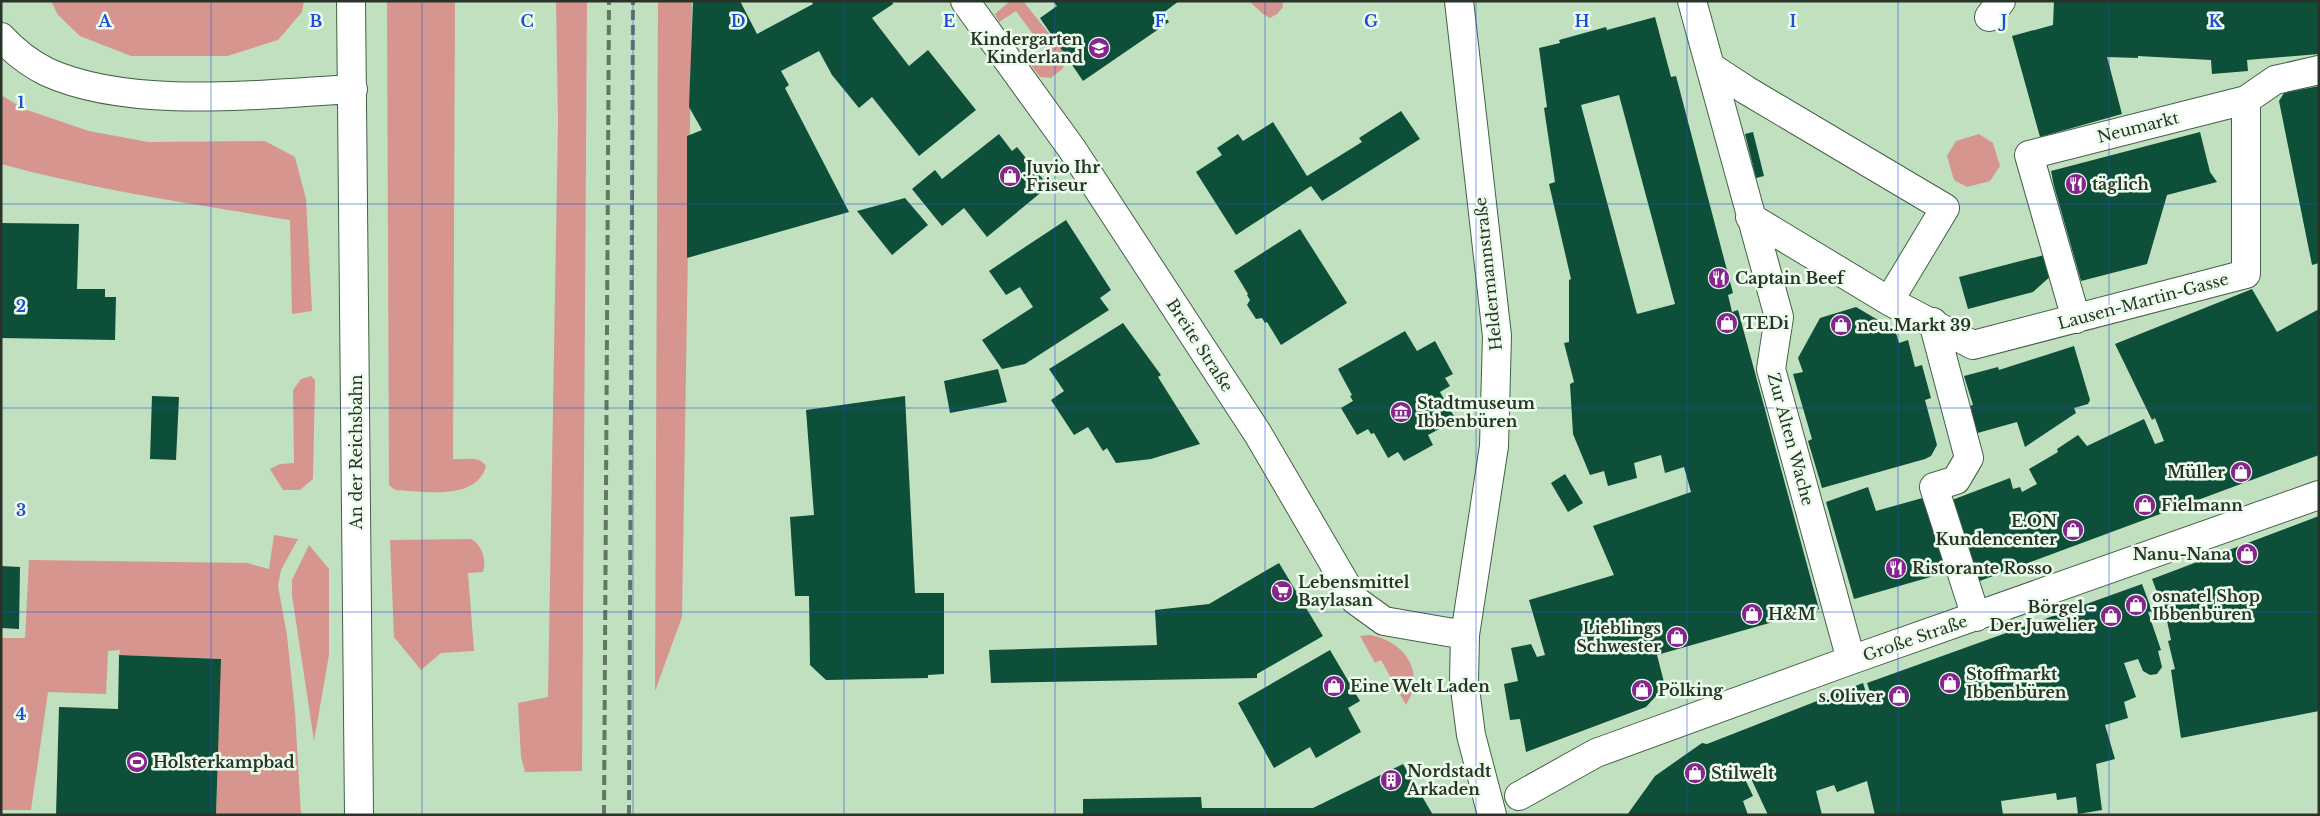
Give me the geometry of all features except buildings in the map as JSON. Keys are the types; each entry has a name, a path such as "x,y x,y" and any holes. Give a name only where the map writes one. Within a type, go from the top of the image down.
{"street":[{"name":"An der Reichsbahn","path":"352,1 359,815"},
{"name":"Breite Straße","path":"965,1 1072,149 1258,434 1354,600 1384,621 1465,636"},
{"name":"Heldermannstraße","path":"1459,1 1497,336 1494,446 1465,636"},
{"name":"Zur Alten Wache","path":"1692,1 1779,317 1771,369 1851,660"},
{"path":"1,38 11,48 46,72 98,88 168,96 226,96 353,89"},
{"path":"1712,68 1944,208 1889,300"},
{"path":"2246,100 2275,80 2319,70"},
{"name":"Lausen-Martin-Gasse","path":"1750,216 1889,300 1973,345 2246,274 2246,100"},
{"name":"Neumarkt","path":"2076,319 2029,155 2246,100"},
{"path":"1933,322 1969,458 1956,480 1934,487 1976,617"},
{"name":"Große Straße","path":"1519,796 1596,753 1851,660 2319,495"},
{"path":"1465,636 1464,681 1472,735 1492,815"}],"shaded area":[{"path":"51,1 304,1 302,12 278,40 227,56 131,56 80,36 58,15"},
{"path":"387,1 455,1 453,459 475,459 486,466 480,477 472,485 460,490 447,492 395,490 389,485"},
{"path":"556,1 587,1 582,771 525,772 521,757 518,703 548,697 558,122"},
{"path":"658,1 692,1 682,617 655,691"},
{"path":"1010,1 1023,1 1067,56 1063,68 1051,78 1040,77 1030,64 1046,52 1016,11 999,22 995,14"},
{"path":"1249,1 1282,1 1283,7 1270,18"},
{"path":"1,95 24,109 89,131 148,142 265,141 295,157 306,199 312,311 292,314 290,220 109,189 1,164"},
{"path":"1979,134 1993,143 2000,166 1990,181 1967,187 1954,180 1947,156 1956,141"},
{"path":"311,376 315,380 313,479 300,490 283,490 270,469 280,464 294,463 293,390 301,379"},
{"path":"274,535 298,539 281,570 278,586 287,635 295,712 301,815 216,815 220,659 119,655 120,650 108,651 106,694 48,692 31,810 1,810 1,638 25,638 29,560 247,563 269,569"},
{"path":"471,539 481,549 484,558 483,572 468,573 474,651 441,653 421,670 394,637 390,540"},
{"path":"309,545 329,569 329,655 314,741 292,595 292,580"},
{"path":"1370,635 1382,638 1393,644 1409,660 1413,670 1414,681 1412,693 1406,705 1381,660 1375,663 1360,636"}],"railway":[{"path":"604,815 609,1"},
{"path":"629,815 633,1"}],"place":[{"name":"Kindergarten Kinderland","path":"1099,48"},
{"name":"Juvio Ihr Friseur","path":"1010,176"},
{"name":"täglich","path":"2076,184"},
{"name":"Captain Beef","path":"1719,278"},
{"name":"TEDi","path":"1727,323"},
{"name":"neu.Markt 39","path":"1841,325"},
{"name":"Stadtmuseum Ibbenbüren","path":"1401,412"},
{"name":"Müller","path":"2241,472"},
{"name":"Fielmann","path":"2145,505"},
{"name":"E.ON Kundencenter","path":"2073,530"},
{"name":"Nanu-Nana","path":"2247,554"},
{"name":"Ristorante Rosso","path":"1896,568"},
{"name":"Lebensmittel Baylasan","path":"1282,591"},
{"name":"osnatel Shop Ibbenbüren","path":"2136,605"},
{"name":"H&M","path":"1752,614"},
{"name":"Börgel - Der Juwelier","path":"2111,616"},
{"name":"Lieblings Schwester","path":"1677,637"},
{"name":"Stoffmarkt Ibbenbüren","path":"1950,683"},
{"name":"Eine Welt Laden","path":"1334,686"},
{"name":"Pölking","path":"1642,690"},
{"name":"s.Oliver","path":"1899,696"},
{"name":"Holsterkampbad","path":"137,762"},
{"name":"Stilwelt","path":"1695,773"},
{"name":"Nordstadt Arkaden","path":"1391,780"}]}
